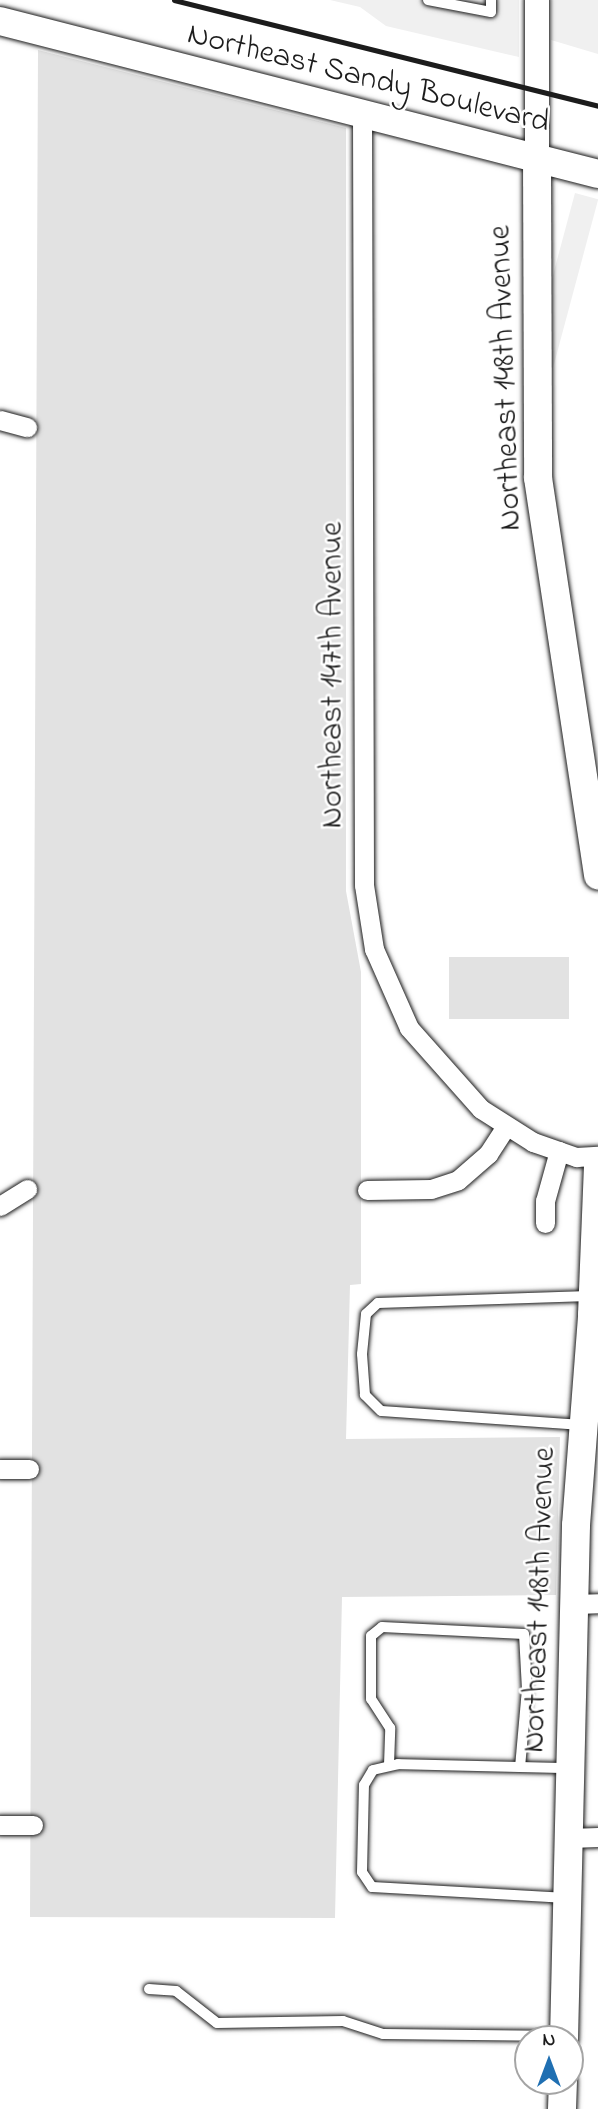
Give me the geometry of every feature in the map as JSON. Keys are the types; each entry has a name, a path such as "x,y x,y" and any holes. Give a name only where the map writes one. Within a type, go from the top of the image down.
{"main road":[{"name":"Northeast Sandy Boulevard","path":"0,21 598,174"},
{"name":"Northeast 148th Avenue","path":"537,159 538,478 598,876"},
{"name":"Northeast 148th Avenue","path":"564,2025 570,1768 586,1604 583,1425 593,1296 598,1163"}],"street":[{"name":"Northeast 148th Avenue","path":"537,0 537,159"},
{"name":"Northeast 147th Avenue","path":"362,115 367,919 381,972 409,1028 460,1089 505,1128 559,1152 576,1157 598,1156"},
{"path":"0,421 27,427"},
{"path":"367,1190 431,1189 451,1184 474,1169 505,1128"},
{"path":"545,1223 545,1201 559,1152"},
{"path":"2,1200 27,1189"},
{"path":"0,1469 29,1469"},
{"path":"0,1825 33,1825"},
{"path":"569,1838 598,1837"}],"lane":[{"path":"428,0 491,12 491,0"},
{"path":"583,1425 381,1411 365,1395 362,1354 366,1314 378,1303 593,1296"},
{"path":"390,1765 390,1728 371,1694 371,1636 382,1628 524,1634 527,1689 520,1767"},
{"path":"567,1898 367,1884 362,1872 364,1785 373,1770 390,1765 570,1768"},
{"path":"149,1989 176,1991 217,2023 343,2021 383,2034 514,2037"}],"shaded area":[{"path":"330,0 519,0 519,57 386,26 360,7"},
{"path":"551,0 598,0 598,54 551,40"},
{"path":"38,50 346,128 346,891 361,972 361,1284 350,1285 346,1439 560,1437 556,1595 342,1597 335,1918 30,1917"},
{"path":"575,193 598,200 551,376 528,370"},
{"path":"449,957 569,957 569,1019 449,1019"}],"railway":[{"path":"174,0 598,106"}]}
